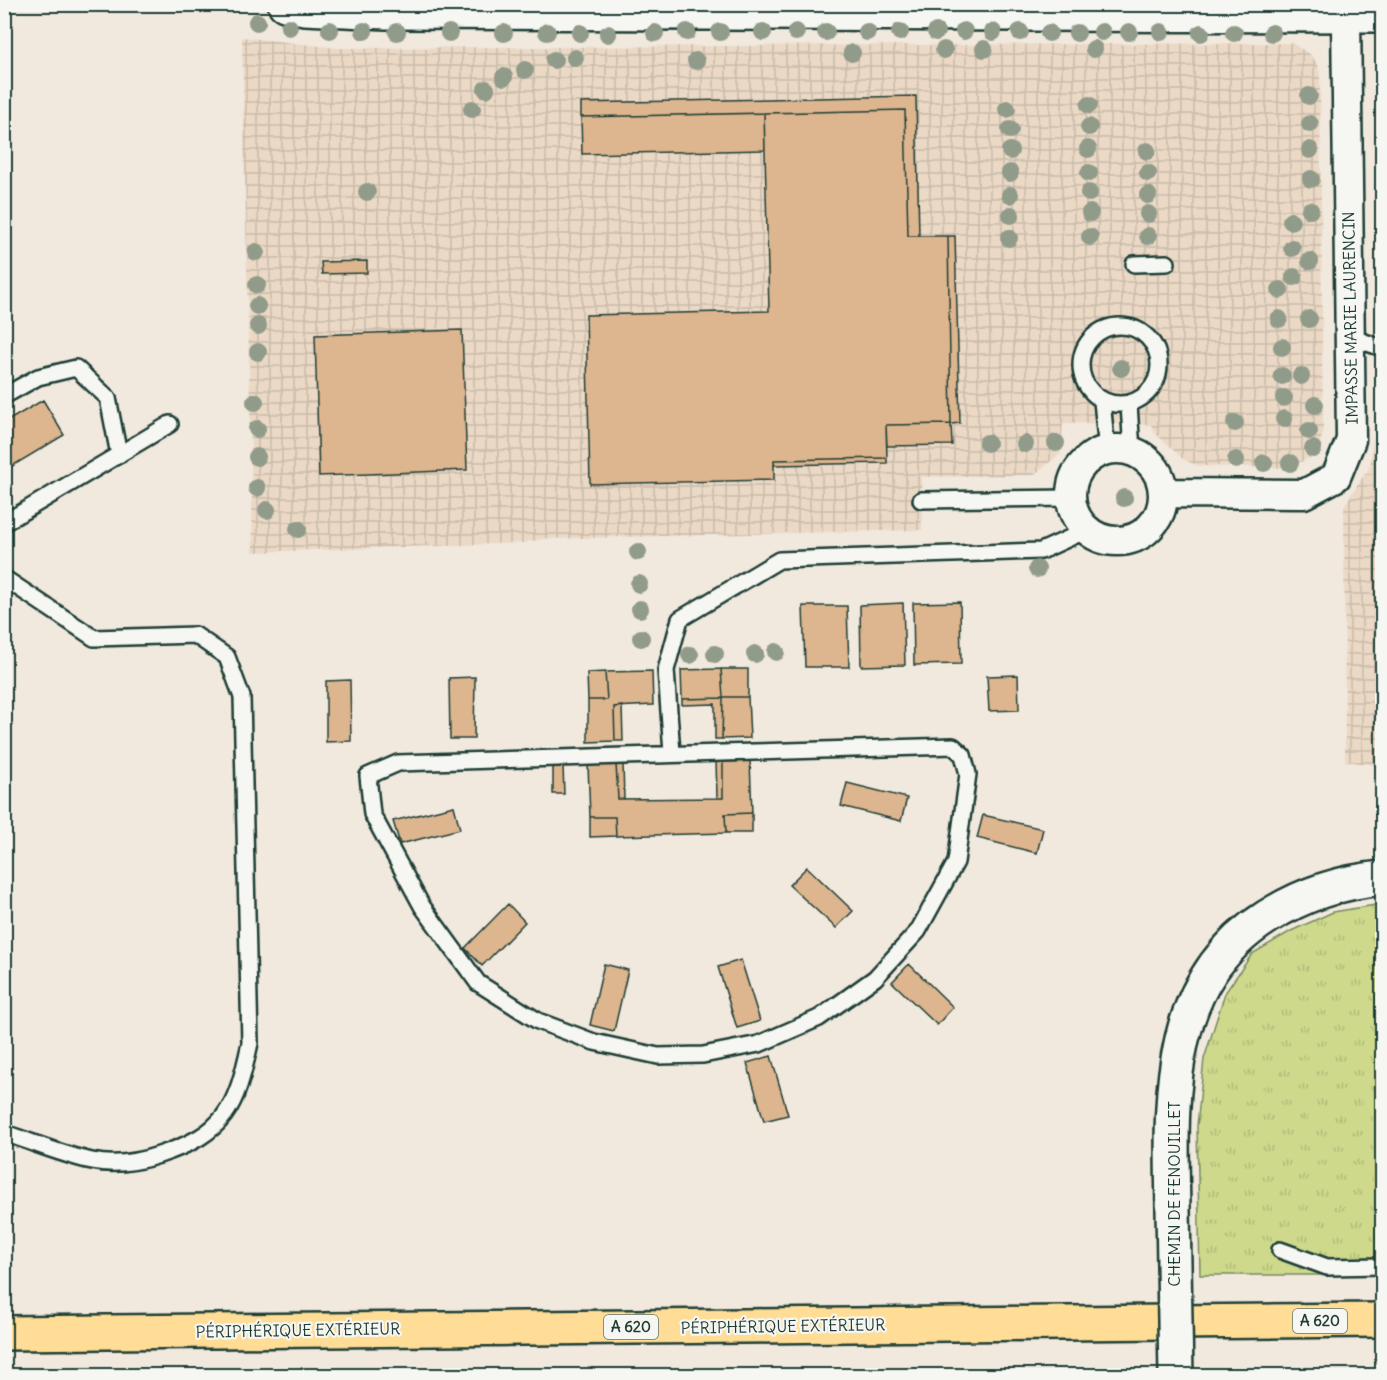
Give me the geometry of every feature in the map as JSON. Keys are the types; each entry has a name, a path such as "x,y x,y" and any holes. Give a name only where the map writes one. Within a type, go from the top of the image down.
{"highway":[{"name":"PÉRIPHÉRIQUE EXTÉRIEUR","path":"4,1333 1383,1320"}],"street":[{"path":"285,4 304,8 398,12 1383,15"},
{"name":"IMPASSE MARIE LAURENCIN","path":"1163,493 1304,494 1336,477 1351,440 1346,14"},
{"path":"1119,451 1150,463 1160,478 1163,493 1161,508 1154,522 1139,536 1122,541 1103,539 1087,530 1075,515 1071,498 1073,481 1082,465 1098,453 1119,451"},
{"name":"CHEMIN DE FENOUILLET","path":"1176,1376 1171,1114 1176,1065 1186,1020 1206,977 1242,933 1290,902 1332,886 1383,878"}],"lane":[{"path":"1134,264 1167,263"},
{"path":"1102,401 1129,404 1150,391 1160,372 1159,352 1148,335 1123,324 1098,331 1084,347 1080,368 1087,387 1102,401 1119,451"},
{"path":"1350,337 1383,348"},
{"path":"4,396 38,377 76,368 108,398 118,455"},
{"path":"1119,451 1129,404"},
{"path":"4,523 170,423"},
{"path":"921,500 1071,498"},
{"path":"672,753 666,670 680,619 779,560 1041,551 1087,530"},
{"path":"4,578 94,638 195,635 227,657 242,697 250,1043 240,1088 221,1122 190,1145 136,1162 93,1162 4,1132"},
{"path":"953,746 963,755 968,774 956,862 918,931 875,978 819,1018 759,1044 703,1055 658,1056 594,1042 538,1021 478,983 422,906 372,814 368,776 398,763 672,753 953,746"},
{"path":"1280,1250 1327,1267 1383,1266"}],"shaded area":[{"path":"242,37 338,48 1292,43 1311,55 1318,64 1320,75 1323,434 1318,448 1308,459 1286,468 1199,466 1184,460 1156,434 1151,425 1063,423 1061,453 1034,475 921,477 922,530 544,539 522,543 253,552"},
{"path":"1378,295 1382,295 1382,766 1345,761 1344,506 1370,466 1378,406"}],"green space":[{"path":"1382,904 1382,1275 1200,1275 1197,1126 1204,1059 1225,993 1252,954 1291,931 1333,912"}],"building":[{"path":"916,96 919,236 908,236 905,110 581,117 581,103"},
{"path":"905,110 908,236 948,236 951,424 886,425 887,458 774,460 774,480 590,484 586,315 769,311 764,113"},
{"path":"764,113 765,150 582,154 581,117"},
{"path":"948,236 955,236 960,423 951,424"},
{"path":"367,261 367,273 322,274 321,262"},
{"path":"462,330 467,470 319,476 315,335"},
{"path":"43,400 64,435 4,471 4,423"},
{"path":"951,424 952,445 887,446 886,425"},
{"path":"887,458 887,463 774,465 774,460"},
{"path":"960,602 961,664 914,665 913,603"},
{"path":"903,603 905,665 861,666 860,605"},
{"path":"803,606 847,606 849,667 805,667"},
{"path":"721,669 723,697 748,697 750,738 722,739 723,698 682,699 681,670"},
{"path":"721,669 748,669 748,697 723,697"},
{"path":"652,671 653,705 614,707 615,741 588,742 588,700 607,700 605,672"},
{"path":"605,672 607,700 588,700 587,673"},
{"path":"1018,675 1019,710 989,711 987,676"},
{"path":"475,677 474,739 450,739 449,678"},
{"path":"350,680 351,741 326,742 326,681"},
{"path":"723,698 722,739 715,739 715,704 682,705 682,699"},
{"path":"622,706 623,741 615,741 614,707"},
{"path":"716,761 723,762 723,798 717,798"},
{"path":"750,761 752,813 725,814 726,833 616,836 615,817 590,817 588,765 616,764 618,799 723,798 723,762"},
{"path":"616,764 623,764 624,799 618,799"},
{"path":"553,766 563,766 564,794 553,794"},
{"path":"847,783 907,798 901,821 841,806"},
{"path":"454,806 460,829 400,844 393,821"},
{"path":"752,813 752,833 726,833 725,814"},
{"path":"983,815 1043,829 1037,853 977,838"},
{"path":"590,817 615,817 616,836 590,837"},
{"path":"807,867 853,911 836,928 789,885"},
{"path":"508,904 525,922 482,966 465,948"},
{"path":"741,960 760,1021 737,1028 718,967"},
{"path":"604,964 628,970 614,1031 590,1025"},
{"path":"909,964 953,1007 937,1025 892,982"},
{"path":"771,1056 788,1115 764,1121 747,1063"}]}
